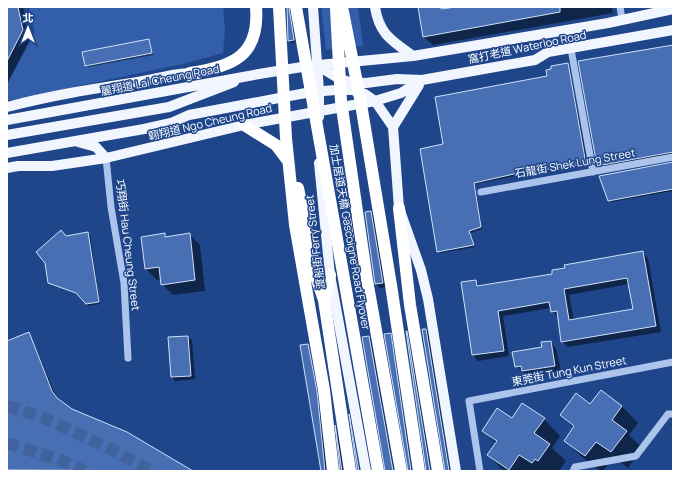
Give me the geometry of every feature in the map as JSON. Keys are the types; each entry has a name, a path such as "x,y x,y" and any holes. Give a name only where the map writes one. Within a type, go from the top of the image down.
{"highway":[{"path":"190,73 216,69 234,62 242,55 250,43 254,32 257,20 256,7"},
{"path":"279,7 285,130 295,225 324,390 333,471"},
{"name":"加士居道天橋 Gascoigne Road Flyover","path":"296,7 378,471"},
{"name":"加士居道天橋 Gascoigne Road Flyover","path":"336,7 341,102 367,280 401,471"},
{"path":"342,7 360,98 391,285 419,471"},
{"path":"244,125 276,145 290,165 298,190 316,277 324,300 350,471"},
{"path":"399,208 410,305 438,471"},
{"path":"324,300 330,275"}],"main road":[{"name":"渡船街 Ferry Street","path":"313,7 320,91 320,178 330,275 366,471"},
{"path":"375,7 377,21 390,40 413,56"},
{"name":"窩打老道 Waterloo Road","path":"318,66 413,56 673,9"},
{"name":"窩打老道 Waterloo Road","path":"319,111 374,101 401,93 422,80 535,60 548,52 673,30"},
{"path":"318,66 338,78 349,82 366,83 397,79 422,80"},
{"name":"麗翔道 Lai Cheung Road","path":"7,120 223,80 318,66"},
{"path":"7,107 79,92 190,73 223,80"},
{"path":"7,134 169,107 248,76"},
{"path":"392,127 422,80"},
{"path":"7,152 78,142 171,123 189,115 320,91 352,90 365,94 374,101 392,127 399,208 421,270 428,300 456,471"},
{"path":"169,107 189,115"},
{"name":"翺翔道 Ngo Cheung Road","path":"106,158 244,125 319,111"},
{"path":"78,142 96,147 106,158"},
{"path":"7,168 18,166 52,166 106,158"}],"street":[{"path":"620,7 622,19"},
{"path":"571,49 592,172"},
{"name":"石龍街 Shek Lung Street","path":"481,192 673,157"},
{"name":"巧翔街 Hau Cheung Street","path":"106,158 109,194 124,283 128,358"},
{"name":"東莞街 Tung Kun Street","path":"480,471 469,401 673,362"},
{"path":"573,471 575,467 636,456 668,414 673,414"}],"shaded area":[{"path":"29,7 223,7 225,29 223,53 183,64 7,101 7,84 35,33"},
{"path":"321,7 358,7 363,46 326,50"}],"building":[{"path":"7,7 18,7 23,30 7,61"},
{"path":"287,7 289,7 294,40 288,41"},
{"path":"418,7 441,7 441,9 456,7 560,7 560,12 423,37"},
{"path":"149,39 152,53 85,66 82,52"},
{"path":"673,45 673,152 597,166 578,61"},
{"path":"568,63 586,164 514,174 474,183 481,227 469,231 474,245 437,252 420,149 443,144 435,97 547,76 546,70 551,69 551,66"},
{"path":"673,162 673,189 608,201 599,176"},
{"path":"371,211 383,283 375,284 365,212"},
{"path":"349,214 350,214 360,286"},
{"path":"61,230 66,236 88,232 99,302 86,304 76,293 48,283 45,263 36,252"},
{"path":"165,233 165,237 190,233 195,280 161,285 159,267 145,269 141,237"},
{"path":"643,251 656,326 561,342 557,311 551,312 549,302 498,311 504,351 472,355 461,282 476,280 477,286 552,274 552,270 565,268 564,265","holes":["627,278 633,309 569,320 564,289"]},
{"path":"422,329 426,329 449,471 445,471"},
{"path":"407,331 430,471 426,471"},
{"path":"29,332 52,391 57,398 72,409 127,432 193,471 7,470 7,341"},
{"path":"391,333 411,471 408,471 384,334"},
{"path":"188,336 191,376 171,377 168,337"},
{"path":"369,336 393,471 385,471 362,337"},
{"path":"551,341 555,366 522,371 521,366 515,367 512,352 542,347 541,342"},
{"path":"308,344 317,391 325,471 321,471 300,345"},
{"path":"601,390 622,406 612,420 627,431 611,452 596,442 585,456 564,441 574,426 560,415 576,393 590,404"},
{"path":"522,403 545,418 534,433 550,444 538,461 535,459 532,463 519,455 509,470 487,455 497,441 482,431 497,408 512,418"},
{"path":"349,414 359,471 357,471"},
{"path":"335,425 342,471 340,471"}],"tunnel":[{"path":"7,406 42,417 107,447 151,471"},
{"path":"7,443 60,460 85,471"}]}
